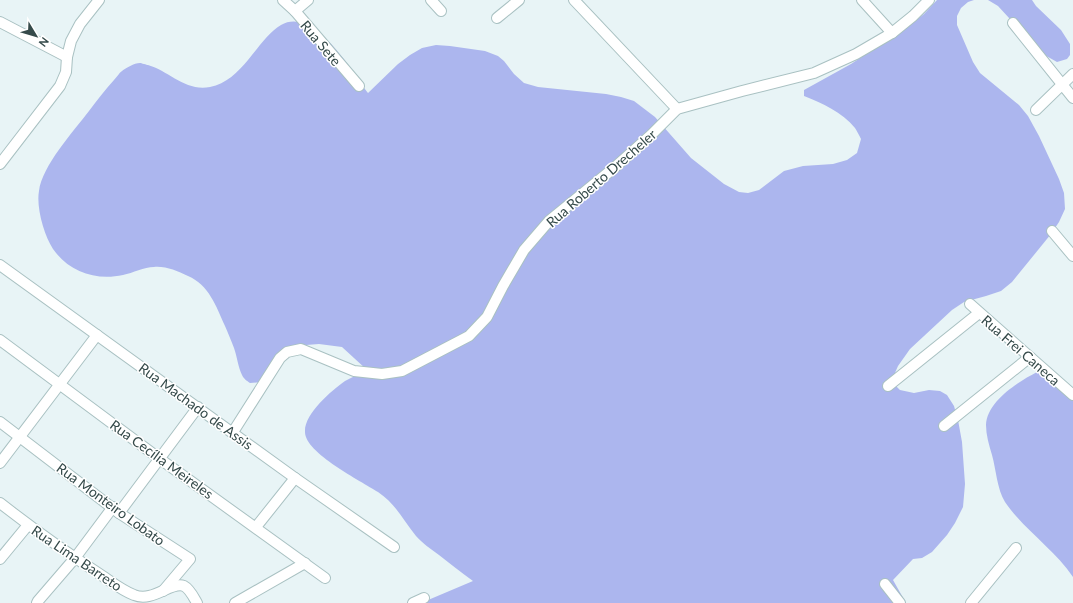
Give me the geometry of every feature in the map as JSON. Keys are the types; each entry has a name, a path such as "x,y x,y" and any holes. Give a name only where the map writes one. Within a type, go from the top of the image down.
{"street":[{"path":"0,164 60,86 66,72 67,57 71,41 80,24 99,0"},
{"name":"Rua Sete","path":"283,0 295,11 358,86"},
{"path":"295,11 308,0"},
{"path":"431,0 441,12"},
{"path":"497,18 519,0"},
{"path":"574,0 677,109"},
{"path":"862,0 892,33"},
{"name":"Rua Roberto Drecheler","path":"233,432 280,358 287,352 301,349 354,371 382,374 402,371 469,336 487,317 524,250 549,221 624,159 677,109 742,90 814,73 856,54 892,33 913,16 929,0"},
{"path":"0,22 67,57"},
{"path":"1013,23 1073,98"},
{"path":"1036,110 1061,84 1073,74"},
{"path":"1052,231 1073,256"},
{"name":"Rua Machado de Assis","path":"0,265 295,478 394,547"},
{"name":"Rua Frei Caneca","path":"970,304 1030,357 1071,390"},
{"path":"888,386 979,313"},
{"path":"0,463 97,335"},
{"name":"Rua Cecília Meireles","path":"0,340 160,459 325,578"},
{"path":"944,426 1030,357"},
{"path":"37,603 160,459 198,407"},
{"name":"Rua Monteiro Lobato","path":"0,422 116,510 190,559 163,591"},
{"path":"256,527 295,478"},
{"name":"Rua Lima Barreto","path":"0,503 75,558 126,591 136,596 145,597 152,596 177,585 184,586 190,590 197,603"},
{"path":"0,559 28,525"},
{"path":"971,603 1016,548"},
{"path":"235,603 305,563"},
{"path":"886,584 900,603"},
{"path":"413,603 424,598"}],"shaded area":[{"path":"937,0 974,0 968,2 961,8 957,16 957,25 973,62 980,73 1019,105 1028,116 1059,179 1064,193 1065,209 1051,234 1012,282 1001,291 964,302 952,310 910,349 898,366 894,375 895,385 900,390 914,393 929,390 940,391 947,395 954,406 958,420 962,442 965,484 963,507 947,535 932,552 922,558 913,559 893,580 906,603 421,603 473,581 421,541 395,507 378,492 335,466 314,449 307,440 305,432 309,418 319,404 345,381 366,369 342,347 319,344 306,345 287,357 262,382 250,383 244,378 239,369 233,345 215,304 207,291 195,280 176,271 158,267 150,267 113,277 103,277 84,273 67,264 53,249 47,236 40,213 38,198 41,181 52,160 101,95 121,72 130,66 140,63 156,68 193,87 210,87 221,83 236,73 267,36 276,28 281,25 294,22 306,25 319,32 342,57 368,93 398,64 410,55 422,48 436,45 485,51 498,56 524,83 538,87 606,94 634,101 655,117 691,158 724,184 739,192 748,193 759,190 784,171 803,166 833,164 847,160 857,153 861,139 850,122 825,105 804,96 804,90 851,64 909,26 924,14"},
{"path":"988,0 1032,0 1036,6 1061,30 1070,44 1070,55 1067,59 1057,62 1041,53 998,6"},
{"path":"1037,372 1048,372 1073,390 1073,577 1057,557 1021,522 1005,502 998,485 987,436 986,425 988,416 998,400 1021,381"}]}
